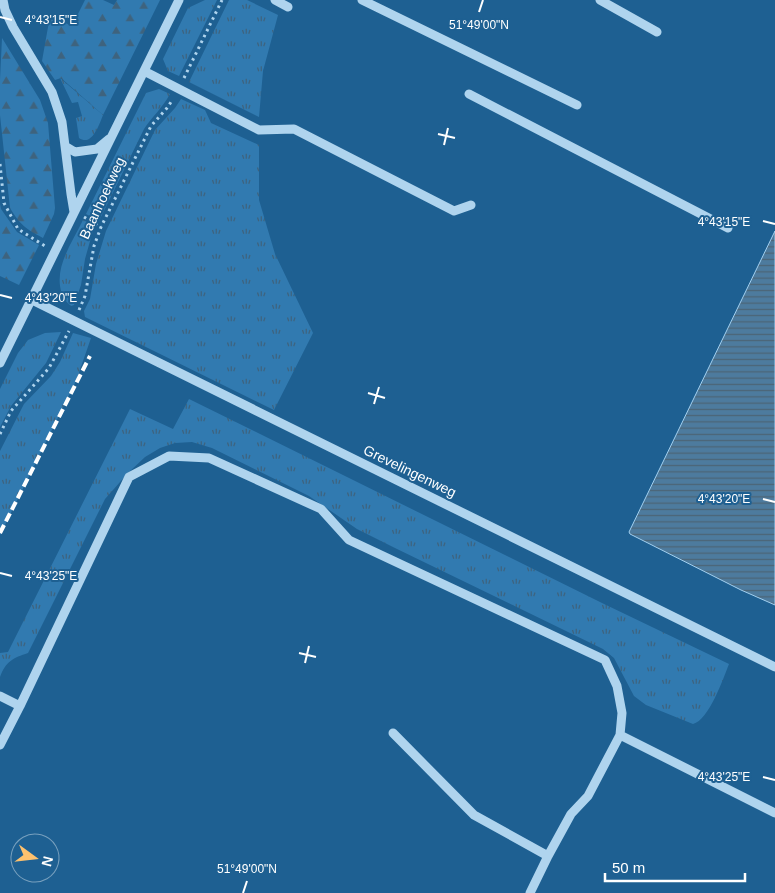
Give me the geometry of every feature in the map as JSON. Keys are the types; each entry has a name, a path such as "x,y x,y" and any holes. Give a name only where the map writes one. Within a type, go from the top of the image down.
{"street":[{"path":"3,0 5,10 13,27 52,92 62,122 74,212"},
{"name":"Baanhoekweg","path":"0,363 179,0"},
{"path":"275,0 288,6"},
{"path":"362,0 577,105"},
{"path":"600,0 657,32"},
{"path":"144,71 259,130 294,129 454,211 471,205"},
{"path":"470,94 728,228"},
{"path":"65,146 76,152 97,149 111,137"},
{"name":"Grevelingenweg","path":"32,300 775,667"},
{"path":"0,745 129,476 169,456 209,458 321,509 349,540 605,660 617,686 622,713 620,736 588,796 571,814 530,893"},
{"path":"0,696 20,706"},
{"path":"393,733 474,815 548,856"},
{"path":"620,736 775,813"}],"path":[{"name":"Baanhoekweg","path":"0,434 11,411 49,368 74,321 85,296 94,246 101,227 151,126 167,108 179,88 222,0"},
{"path":"0,164 4,203 18,228 55,252"}],"green space":[{"path":"85,0 103,0 114,5 117,0 160,0 103,115 61,78 55,80 42,61 50,16 72,26"},
{"path":"205,0 217,0 179,76 168,71 163,59 188,8"},
{"path":"229,0 247,0 278,15 263,71 259,117 189,82"},
{"path":"2,38 40,100 48,123 55,208 43,238 24,226 10,208 0,115"},
{"path":"60,78 103,115 94,134 88,140 79,138 76,118 82,116 78,102 72,103"},
{"path":"159,89 170,94 144,129 99,221 86,214 146,93"},
{"path":"181,99 205,110 211,123 259,145 259,200 275,254 313,333 274,410 85,317 84,311 90,299 96,264 106,231 155,130"},
{"path":"0,204 1,209 17,232 39,245 19,285 0,276"},
{"path":"83,220 95,226 85,259 81,285 74,305 71,306 62,294 60,275 65,256"},
{"path":"61,332 46,363 11,406 0,427 0,389 18,353 28,340 45,333"},
{"path":"73,333 91,338 76,381 0,535 0,451 24,404 51,376 60,362"},
{"path":"189,399 729,664 710,707 699,721 693,724 646,705 634,696 614,658 603,649 357,529 309,496 212,448 192,442 175,443 160,448 145,457 105,499 28,653 11,661 5,667 0,677 0,653 8,652 130,409 173,429"}],"shaded area":[{"path":"775,231 775,605 741,590 629,532"}],"railway":[{"path":"0,533 90,356"}]}
